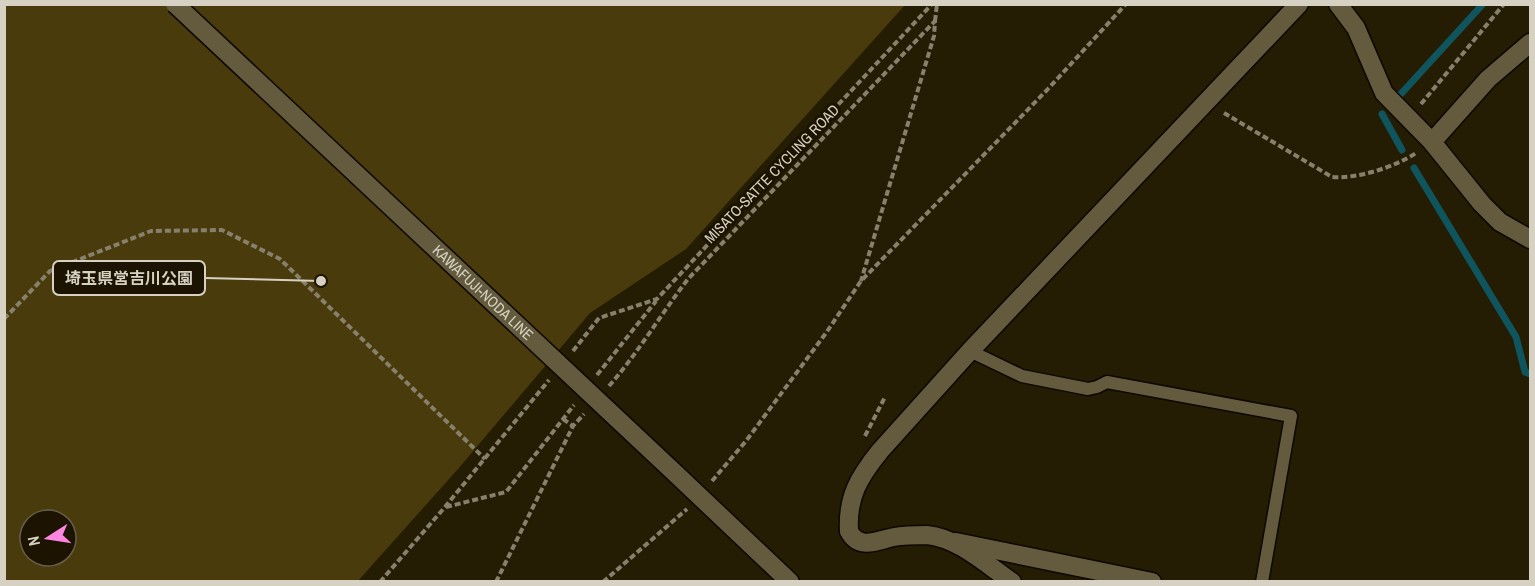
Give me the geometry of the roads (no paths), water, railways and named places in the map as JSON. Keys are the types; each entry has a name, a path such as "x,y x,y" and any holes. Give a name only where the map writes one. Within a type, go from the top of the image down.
{"street":[{"name":"KAWAFUJI-NODA LINE","path":"175,4 790,582"},
{"path":"1152,582 930,536 911,535 860,543 849,531 848,509 855,488 867,468 970,351 1208,103 1299,4"},
{"path":"1338,4 1356,28 1384,93 1432,142 1482,204 1500,222 1530,239"},
{"path":"1432,142 1488,80 1528,50"},
{"path":"952,542 1012,582"}],"lane":[{"path":"970,351 1022,376 1088,389 1107,382 1291,416 1262,582"}],"waterway":[{"path":"1399,96 1483,4"},
{"path":"1382,114 1402,150"},
{"path":"1414,168 1516,337 1525,372 1530,374"}],"place":[{"name":"埼玉県営吉川公園","path":"321,281"}]}
